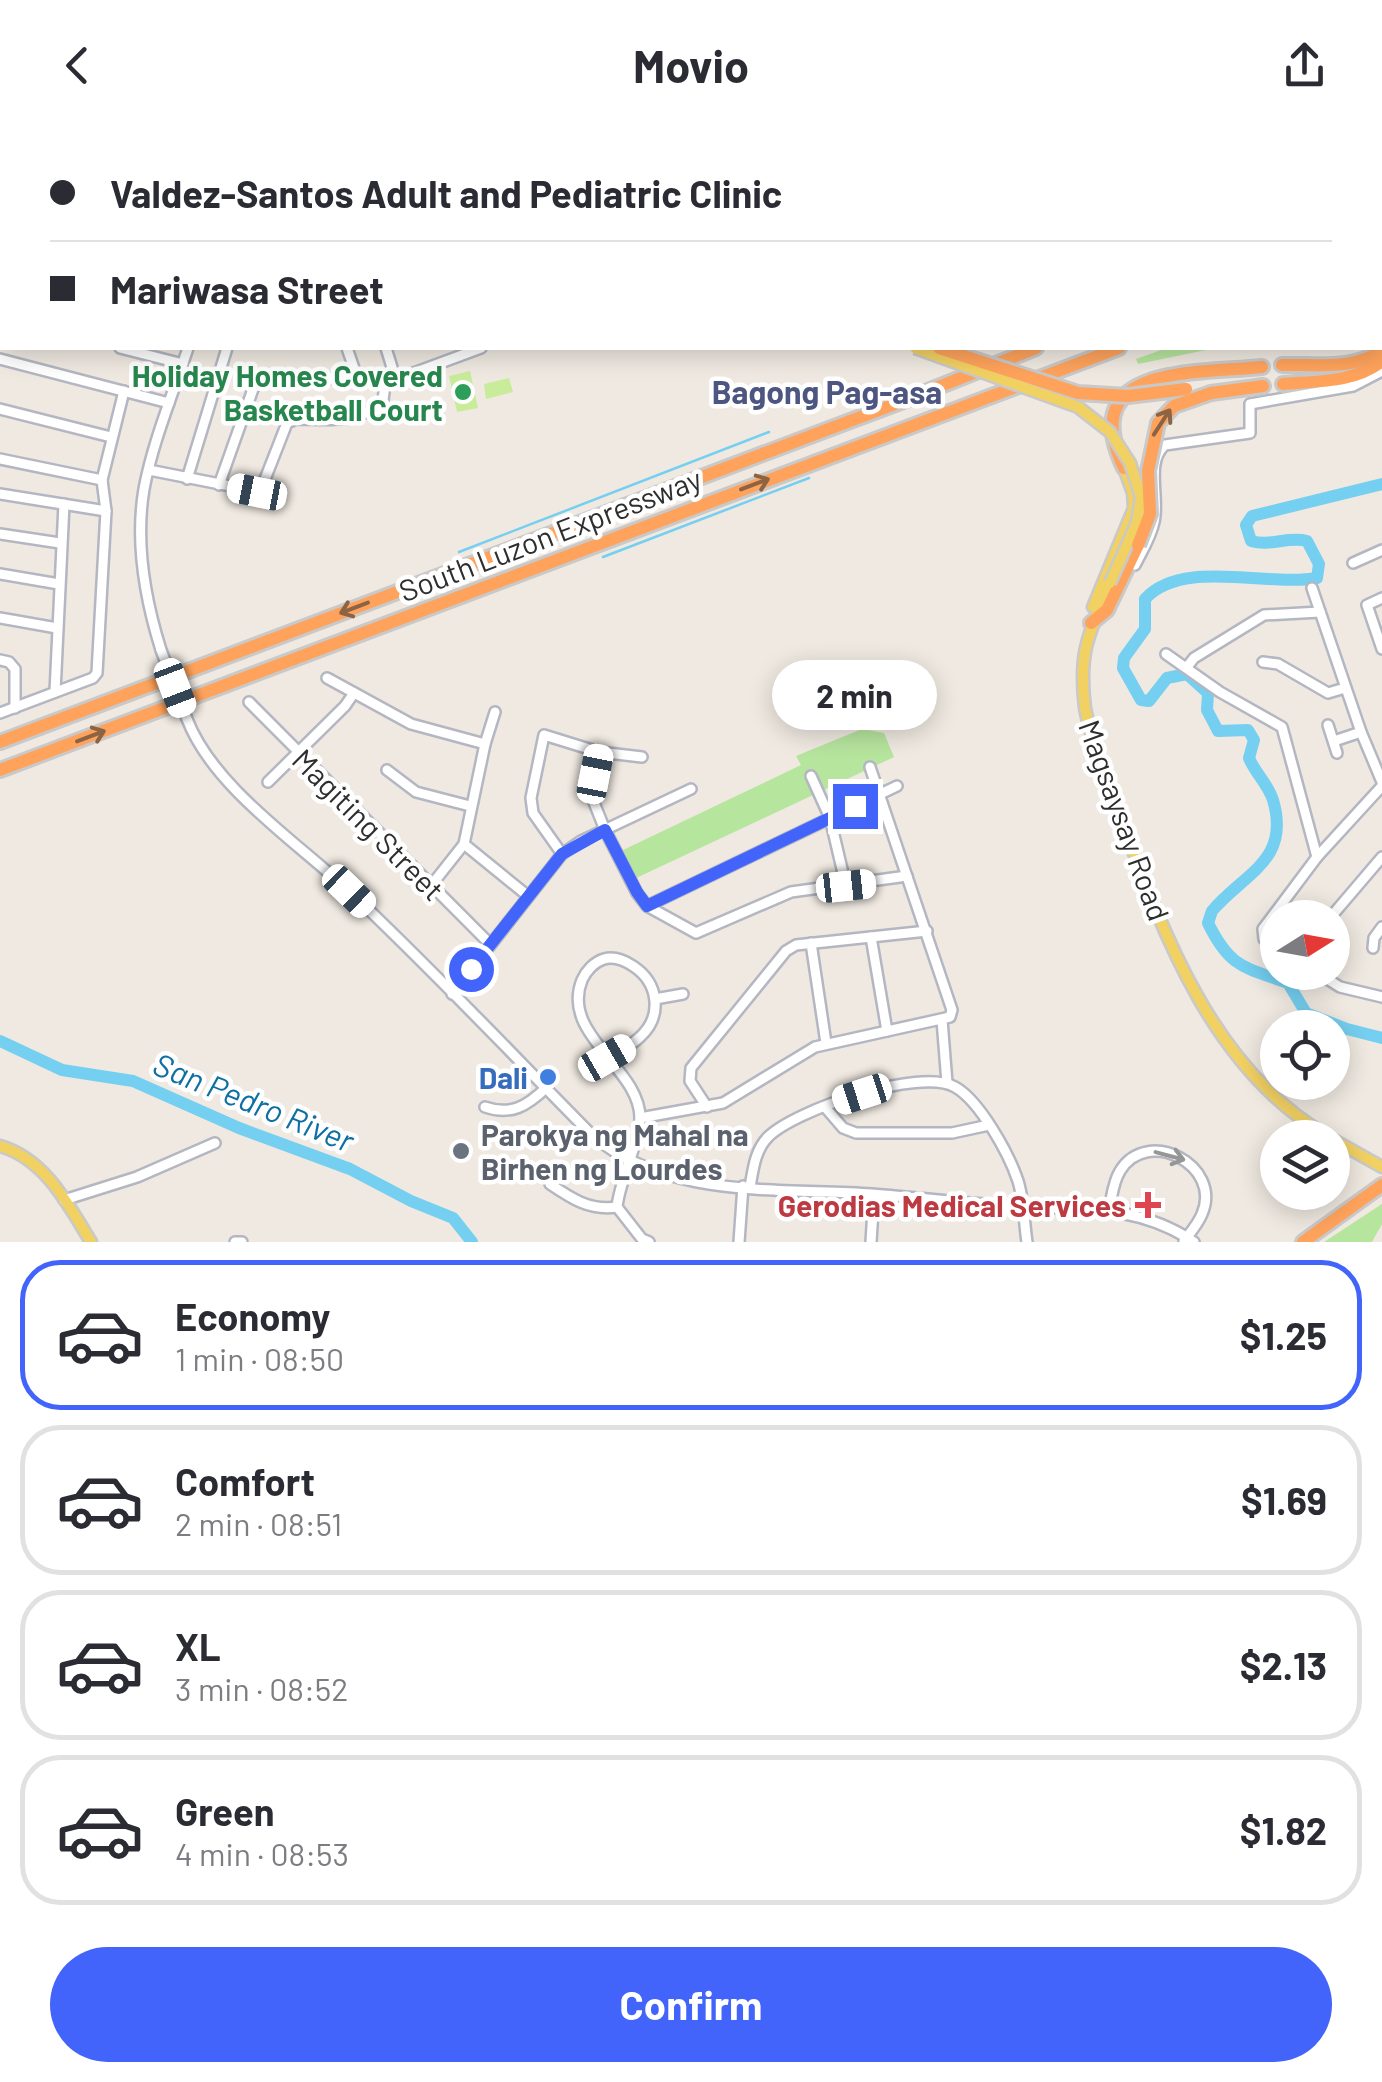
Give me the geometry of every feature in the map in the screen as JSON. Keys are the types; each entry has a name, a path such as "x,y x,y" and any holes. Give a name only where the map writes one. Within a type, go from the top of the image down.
{"highway":[{"path":"945,350 1078,393 1128,396 1211,386 1233,390"},
{"name":"South Luzon Expressway","path":"0,742 1031,350"},
{"name":"South Luzon Expressway","path":"0,770 1114,350"},
{"path":"1282,365 1350,364 1382,350"},
{"path":"1284,384 1351,377 1372,370 1382,361"},
{"path":"1124,468 1116,450 1112,422 1117,404 1130,390 1156,378 1262,367"},
{"path":"1090,628 1107,610 1150,514 1148,475 1156,427 1162,415 1174,406 1211,393 1263,386"},
{"path":"1304,1242 1382,1185"},
{"path":"1315,1242 1382,1194"}],"main road":[{"name":"Magsaysay Road","path":"921,350 1078,407 1110,432 1130,463 1141,497 1137,522 1090,628 1081,676 1087,722 1148,895 1165,932 1211,1016 1250,1074 1302,1120"},
{"path":"1090,628 1093,604 1134,508 1124,468"},
{"path":"0,1146 32,1160 91,1242"},
{"name":"Magsaysay Road","path":"1350,1148 1382,1167"}],"street":[{"path":"128,350 183,364"},
{"path":"187,350 149,470 142,504 141,542 146,588 161,650 187,719 207,754 246,798 349,891 607,1148 628,1160 684,1180 1109,1209 1152,1219 1189,1240 1202,1214 1204,1187 1197,1169 1176,1156 1148,1152 1128,1162 1115,1182 1109,1209"},
{"path":"187,479 226,350"},
{"path":"348,350 357,377"},
{"path":"149,470 260,492 287,422 352,419 364,416 384,400 391,377 386,350"},
{"path":"219,485 255,385 267,380 408,375 476,350"},
{"path":"0,359 169,403"},
{"path":"1090,628 1117,602 1153,528 1158,450 1164,445 1250,433 1250,404 1353,386 1382,371"},
{"path":"0,713 93,678 97,673 106,511 102,480 124,392"},
{"path":"0,409 112,437"},
{"path":"0,459 102,480"},
{"path":"1124,468 1156,461"},
{"path":"0,494 106,511"},
{"path":"55,692 64,504"},
{"path":"0,534 60,543"},
{"path":"1353,563 1382,550"},
{"path":"0,574 59,584"},
{"path":"1287,900 1317,858 1382,784 1312,588"},
{"path":"1382,598 1367,606 1382,648"},
{"path":"1186,667 1194,658 1264,616 1320,612"},
{"path":"0,618 58,628"},
{"path":"1166,654 1220,692 1282,727 1317,858"},
{"path":"0,660 15,669 14,708"},
{"path":"1263,662 1278,664 1328,693 1345,688"},
{"path":"327,678 410,724 485,744"},
{"path":"268,782 354,694"},
{"name":"Magiting Street","path":"249,702 490,944"},
{"path":"430,886 464,844 485,744 496,712"},
{"path":"1328,725 1338,753"},
{"path":"1334,741 1361,732"},
{"path":"562,854 532,813 531,798 544,735 600,752 642,758"},
{"path":"600,752 591,794 637,892 647,906 696,933 774,897 908,876"},
{"path":"640,1118 729,1101 804,1052 826,1043 950,1017 952,1010 928,931 870,767"},
{"path":"388,770 416,792 470,806"},
{"path":"811,776 830,818 846,886"},
{"path":"647,906 897,786"},
{"path":"452,994 562,854 691,788"},
{"path":"464,844 528,896"},
{"path":"1345,900 1382,856"},
{"path":"1373,948 1382,926"},
{"path":"707,1107 690,1081 691,1068 781,955 796,945 928,931"},
{"path":"871,937 887,1030"},
{"path":"810,944 826,1043"},
{"path":"607,1058 637,1040 648,1028 655,999 653,987 640,970 624,961 602,960 584,976 580,989 583,1019 607,1058 627,1084 640,1118 617,1207 643,1241"},
{"path":"1350,989 1382,997"},
{"path":"655,999 683,994"},
{"path":"942,1020 947,1083"},
{"path":"739,1242 747,1187 767,1138 825,1107 904,1084 947,1083 973,1102 1016,1176 1027,1242"},
{"path":"485,1107 501,1112 516,1109 546,1088"},
{"path":"825,1107 843,1128 856,1133 952,1134 988,1124"},
{"path":"64,1200 137,1177 215,1143"},
{"path":"550,1184 579,1203 617,1207"},
{"path":"871,1242 874,1194"}],"green space":[{"path":"1161,350 1206,350 1138,364 1136,359"},
{"name":"Holiday Homes Covered Basketball Court","path":"470,371 478,408 457,412 449,376"},
{"path":"509,378 513,392 486,399 484,384"},
{"path":"862,729 884,733 894,757 634,879 621,851 801,765 796,756"},
{"path":"1382,1204 1382,1224 1372,1242 1324,1242"}],"waterway":[{"path":"459,552 769,432"},
{"path":"603,557 809,478"},
{"path":"1382,484 1252,516 1246,525 1251,541 1307,541 1319,564 1317,578 1202,577 1161,587 1145,599 1145,629 1124,658 1123,668 1141,700 1149,701 1167,678 1187,674 1208,693 1207,710 1218,731 1248,730 1254,740 1249,758 1273,800 1276,838 1261,864 1212,911 1208,923 1216,938 1240,964 1288,983 1306,1013 1382,1038"},
{"name":"San Pedro River","path":"0,1041 62,1070 133,1081 239,1128 350,1169 453,1218 472,1242"}],"place":[{"name":"Holiday Homes Covered Basketball Court","path":"463,392"},
{"name":"Dali","path":"548,1077"},
{"name":"Parokya ng Mahal na Birhen ng Lourdes","path":"461,1151"},
{"name":"Gerodias Medical Services","path":"1148,1205"}],"district":[{"name":"Bagong Pag-asa","path":"827,391"}],"route":[{"path":"471,969 562,854 605,830 647,906 855,806"}]}
